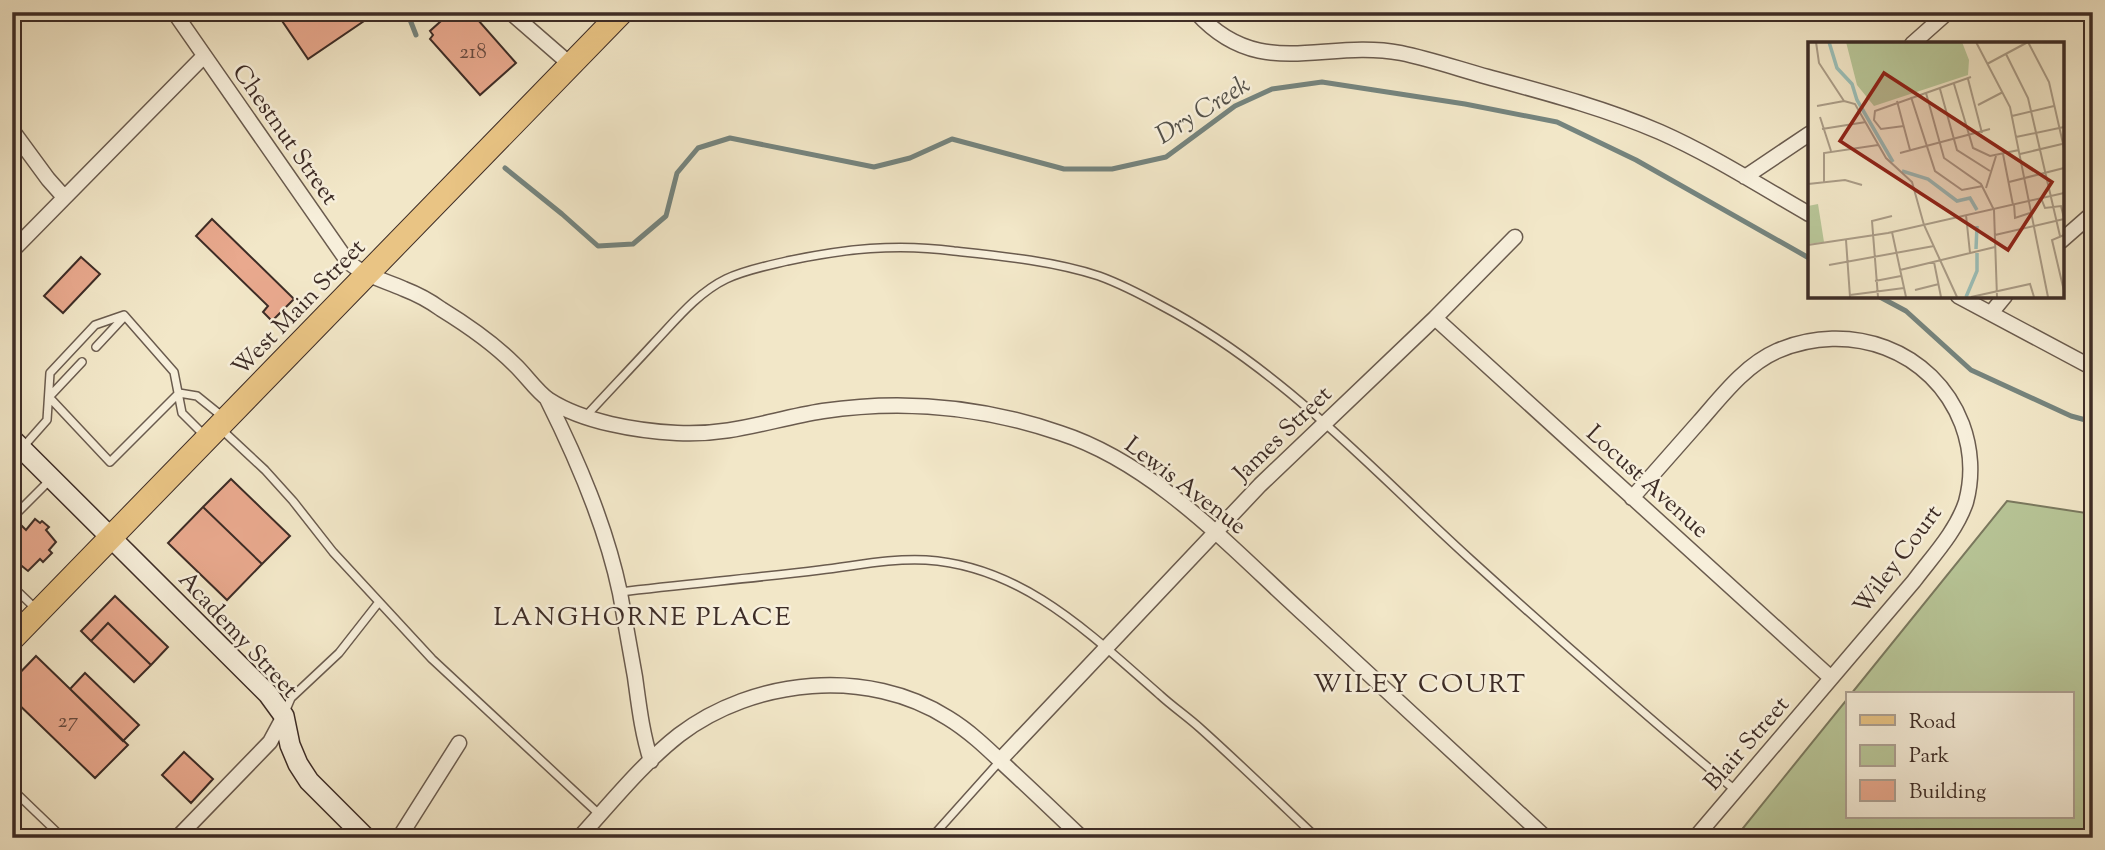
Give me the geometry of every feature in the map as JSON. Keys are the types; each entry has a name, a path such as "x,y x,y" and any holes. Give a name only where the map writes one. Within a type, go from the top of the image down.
{"main road":[{"name":"West Main Street","path":"12,639 622,12"}],"street":[{"name":"Chestnut Street","path":"174,12 348,262 366,275"},
{"path":"510,12 571,65"},
{"path":"1196,12 1222,36 1238,46 1261,52 1284,54 1366,50 1399,53 1574,100 1661,133 1808,213"},
{"path":"1914,42 1948,12"},
{"path":"12,251 204,56"},
{"path":"12,130 48,180 64,197"},
{"path":"1745,177 1808,135"},
{"path":"2063,239 2093,213"},
{"name":"James Street","path":"1000,760 1214,532 1515,237"},
{"name":"Lewis Avenue","path":"366,275 426,299 468,326 515,364 547,399 585,416 617,425 678,433 714,433 819,412 862,406 897,405 949,408 1000,416 1094,446 1144,476 1214,532 1546,838"},
{"path":"1962,298 2093,368"},
{"path":"1991,313 2003,298"},
{"name":"Locust Avenue","path":"1435,318 1831,678"},
{"name":"Wiley Court","path":"1632,498 1729,388 1774,353 1819,339 1867,342 1911,359 1930,374 1956,408 1966,435 1970,480 1965,502 1957,522 1936,553 1831,678"},
{"path":"547,399 593,502 611,555 642,734 651,761"},
{"name":"Academy Street","path":"17,444 268,694 284,716 290,746 309,781 366,838"},
{"name":"Blair Street","path":"1695,838 1831,678"},
{"path":"579,838 651,761 680,734 701,721 763,696 802,687 833,684 864,686 893,692 922,703 949,718 974,736 1082,838"},
{"path":"177,838 270,742 284,716"},
{"path":"399,838 459,743"}],"lane":[{"path":"585,416 684,310 719,283 754,268 879,246 929,248 1069,268 1116,283 1228,344 1280,383 1593,671 1735,790"},
{"path":"125,317 174,372 182,413 217,428"},
{"path":"96,347 125,317"},
{"path":"17,444 47,420 50,373 94,324 125,317"},
{"path":"50,397 82,362"},
{"path":"179,393 197,396 217,428 265,470 333,552 432,659 601,815"},
{"path":"50,397 110,462 179,393"},
{"path":"12,518 51,478"},
{"path":"619,592 878,562 926,560 981,572 1024,589 1056,607 1107,647 1199,727 1317,838"},
{"path":"12,586 39,612"},
{"path":"284,716 291,698 339,653 379,602"},
{"path":"931,838 1000,760"},
{"path":"12,789 63,838"}],"green space":[{"path":"2007,501 2093,514 2093,838 1735,838 1846,700 1846,818 2074,818 2074,692 1853,692"}],"building":[{"path":"276,12 362,12 367,19 308,59"},
{"path":"451,12 471,12 516,63 480,95 430,39 433,35 430,31"},
{"path":"212,219 294,299 272,321 263,312 268,306 196,236"},
{"path":"81,257 100,274 63,313 44,296"},
{"path":"231,479 290,536 262,564 203,507"},
{"path":"203,507 262,564 227,600 168,543"},
{"path":"15,519 26,530 35,519 40,523 42,521 49,527 46,530 56,542 49,550 52,553 43,562 40,559 28,571 12,558 12,522"},
{"path":"115,596 168,647 151,665 108,623 91,641 81,631"},
{"path":"108,623 151,665 134,682 91,641"},
{"path":"36,656 128,745 95,778 12,698 12,681"},
{"path":"85,673 139,725 123,741 70,689"},
{"path":"184,752 213,779 191,803 162,775"}],"waterway":[{"name":"Dry Creek","path":"407,12 416,35"},
{"name":"Dry Creek","path":"505,168 598,246 633,244 666,216 677,173 698,148 730,138 874,167 910,158 952,139 1064,169 1112,169 1166,157 1235,106 1272,89 1322,82 1465,104 1557,122 1636,160 1808,257"},
{"name":"Dry Creek","path":"1882,298 1906,311 1971,370 2071,416 2093,422"}],"district":[{"name":"LANGHORNE PLACE","path":"643,616"},
{"name":"WILEY COURT","path":"1420,683"}]}
